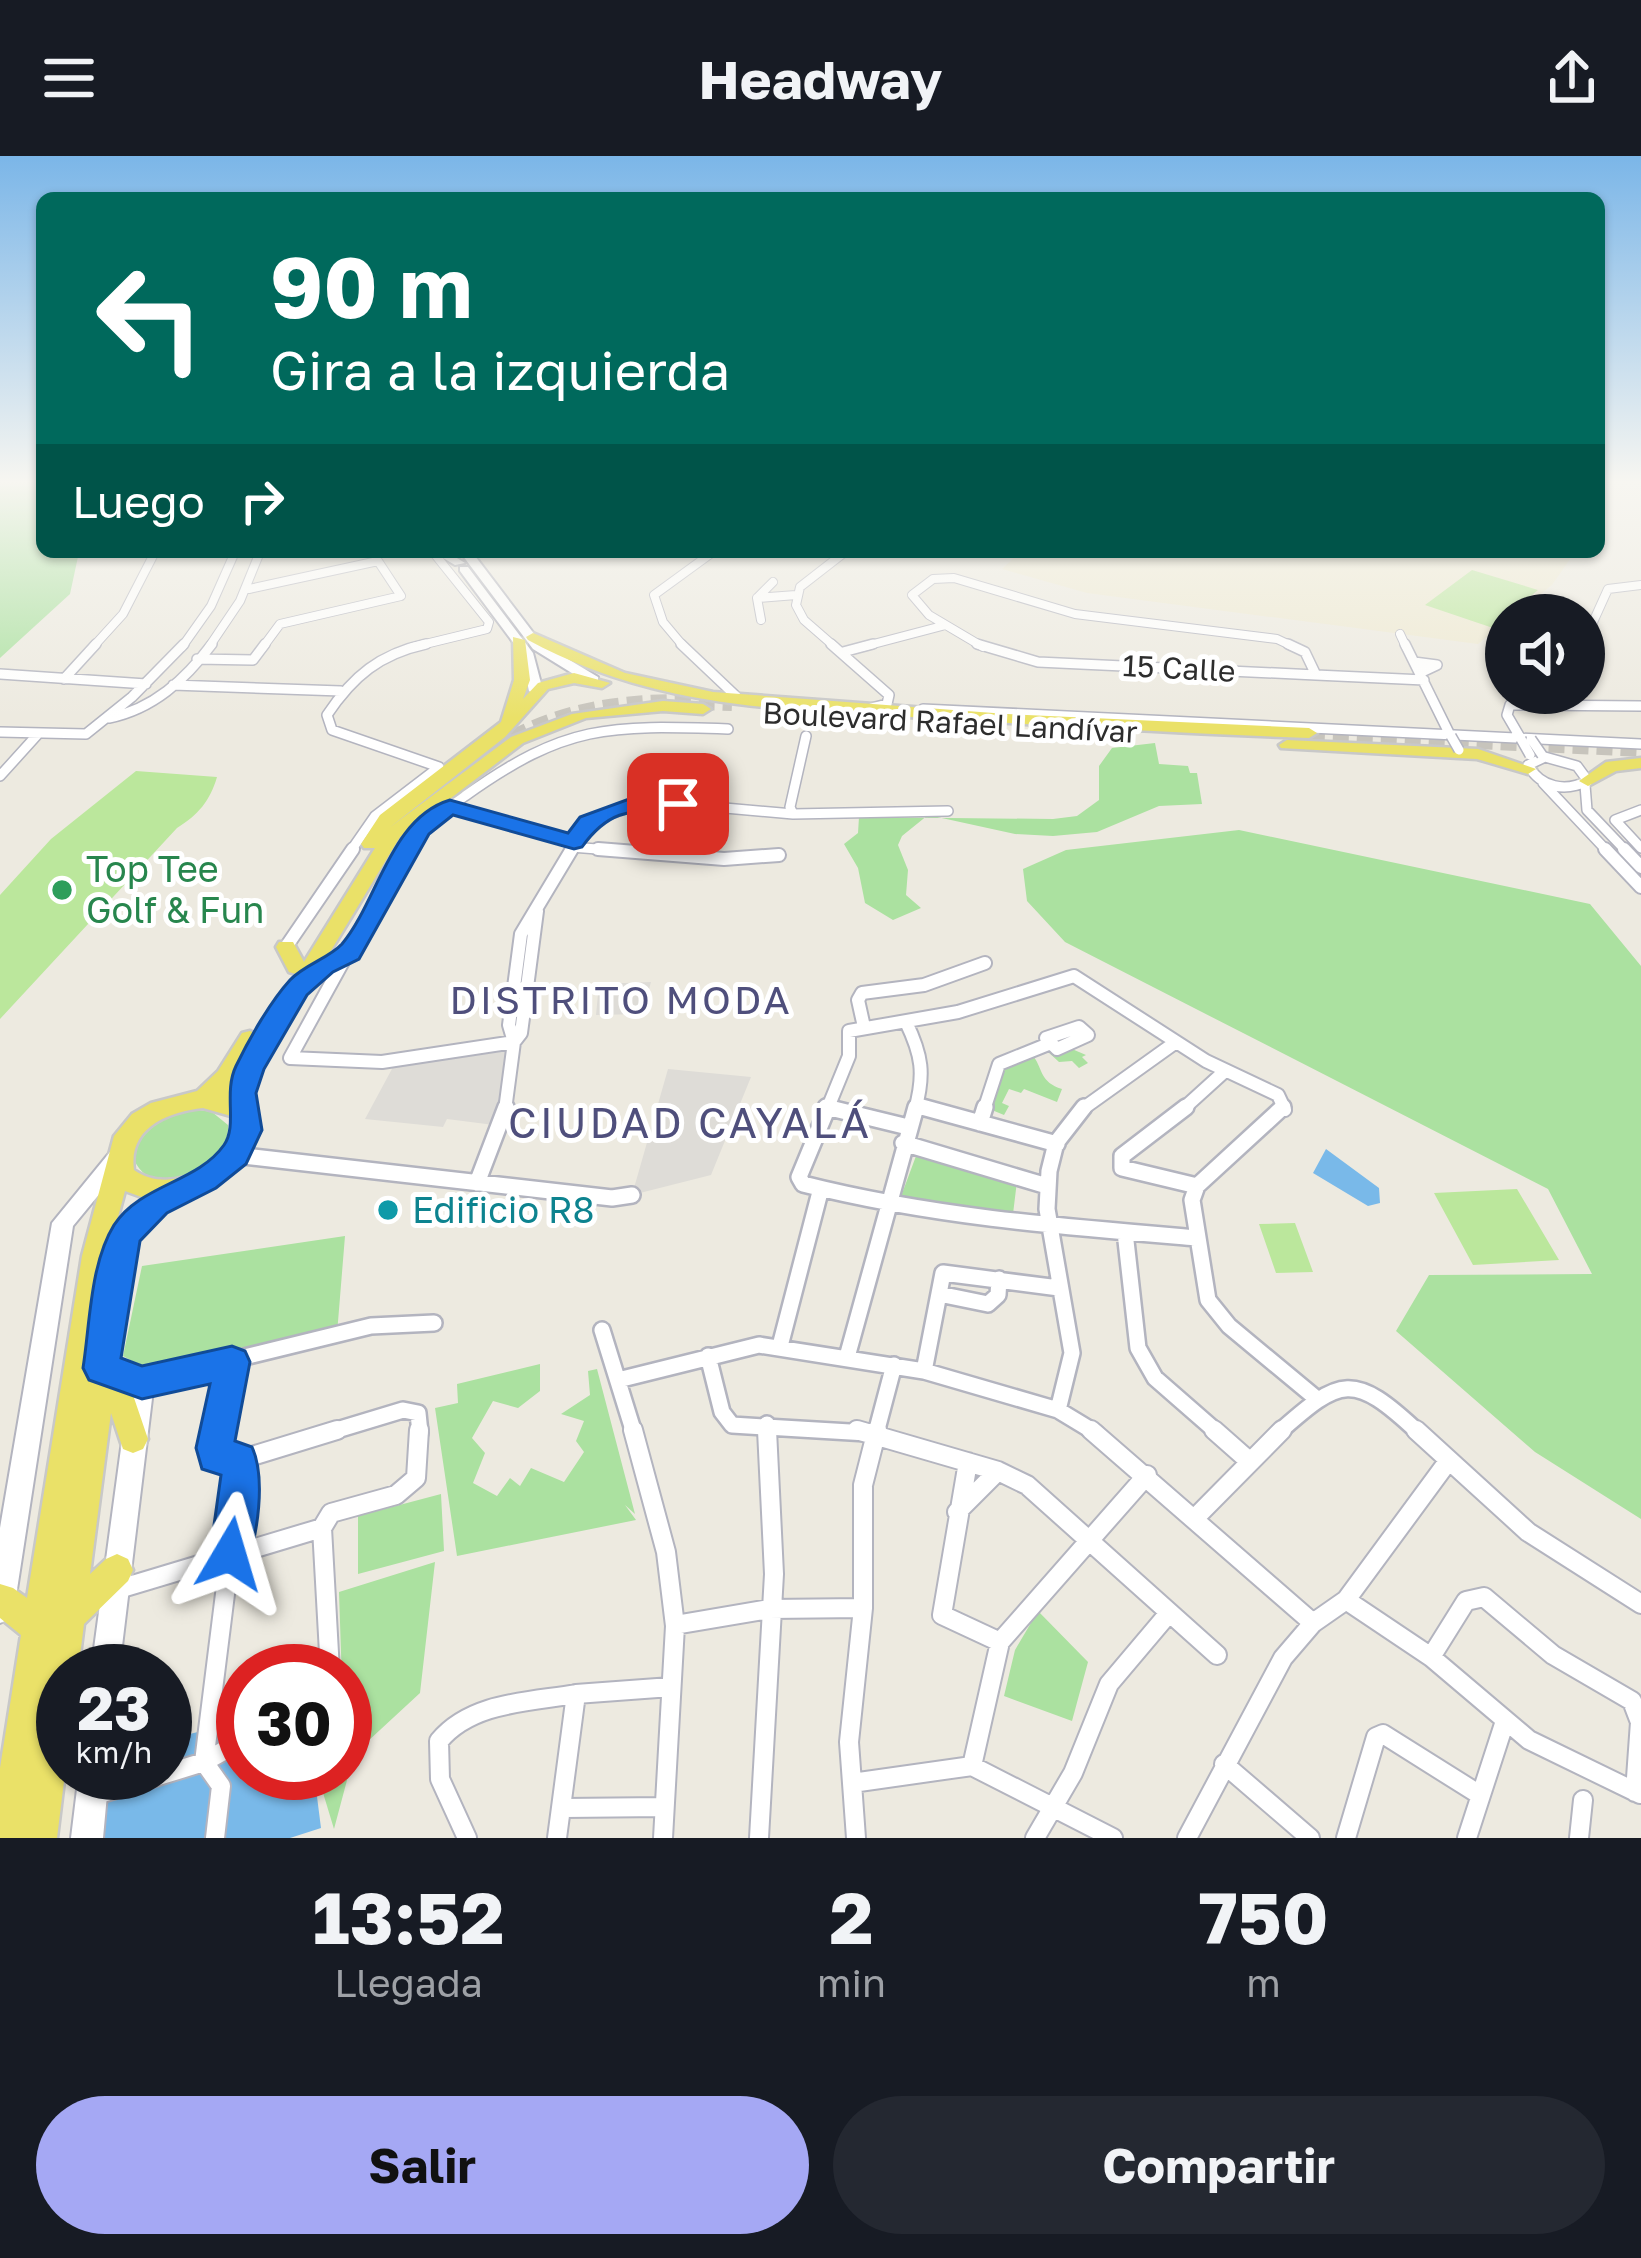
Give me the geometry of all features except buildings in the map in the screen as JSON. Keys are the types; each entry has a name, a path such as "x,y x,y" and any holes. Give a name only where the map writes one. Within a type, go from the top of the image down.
{"main road":[{"path":"205,1097 233,1067 367,838 403,822 517,740 584,715 608,700 609,690 525,639 467,560"},
{"path":"468,560 490,583 525,639 534,697 546,715 584,715"},
{"path":"525,639 611,677 698,702"},
{"path":"504,730 521,680 525,639"},
{"path":"7,1838 54,1622 118,1252 127,1232 156,1203 205,1179 235,1155 246,1130 241,1112 249,1068 293,968 403,822 534,697 562,680 596,681 698,702"},
{"name":"Boulevard Rafael Landívar","path":"584,715 646,706 698,702 735,701 1310,735 1179,735 698,702"},
{"path":"487,762 530,741 592,722 698,702"},
{"path":"439,767 495,728 512,708"},
{"path":"1179,735 1198,740 1459,743 1536,759"},
{"path":"1586,783 1612,766 1641,763"},
{"path":"367,838 403,822"},
{"path":"293,968 324,965 350,953"},
{"path":"39,1838 54,1622 95,1256 118,1162 128,1135 149,1116 177,1102 205,1097 232,1104 241,1112"},
{"path":"118,1162 136,1187 159,1191 186,1187"},
{"path":"0,1609 63,1223 118,1162"},
{"path":"101,1368 142,1382 108,1644"},
{"path":"101,1368 118,1392 133,1439"},
{"path":"54,1622 115,1580"},
{"path":"2,1599 54,1622"},
{"path":"87,1838 91,1800"}],"street":[{"path":"64,679 123,614 151,560"},
{"path":"0,732 79,737 107,718 146,684 203,620 231,560"},
{"path":"107,718 145,710 173,686 249,589 257,560"},
{"path":"367,838 439,767 332,730 327,715 340,693 378,658 487,629 488,622 442,560"},
{"path":"700,560 663,585 654,595 654,607 662,623 735,701"},
{"path":"757,600 796,597 836,560"},
{"path":"197,659 253,660 280,624 400,596 382,563 376,561 249,589"},
{"path":"942,626 912,600 915,590 932,579 964,580 1075,614 1277,639 1305,652 1316,675"},
{"path":"757,600 773,582"},
{"path":"1605,596 1608,589 1641,585"},
{"path":"796,597 804,620 889,695 884,705 861,709"},
{"path":"757,600 761,620"},
{"path":"843,652 942,626"},
{"name":"15 Calle","path":"942,626 975,645 1022,660 1422,677"},
{"path":"1400,634 1422,685 1459,743"},
{"path":"1414,662 1437,665 1422,677"},
{"path":"0,674 146,684"},
{"path":"173,686 340,693"},
{"path":"1605,707 1641,706"},
{"path":"904,712 973,710 1459,743 1525,738 1641,743"},
{"path":"1521,714 1542,782 1641,886"},
{"path":"514,1042 382,1062 290,1058 350,953 403,822 450,807 520,758 575,735 648,725 728,729"},
{"path":"0,776 38,734"},
{"path":"793,814 790,807 806,736"},
{"path":"1536,759 1574,764 1586,783 1587,810 1641,868"},
{"path":"1542,782 1561,788 1586,783"},
{"path":"477,1183 508,1102 537,911 572,844 595,817 640,802 793,814 948,811"},
{"path":"450,807 572,844 724,860 779,855"},
{"path":"1641,810 1615,820 1641,848"},
{"path":"864,1027 858,1000 862,993 925,985 985,963"},
{"path":"1198,1238 1049,1226 820,1192 802,1184 799,1177 849,1056 849,1031 958,1012 1074,976 1225,1071 1278,1096 1285,1110 1198,1186 1192,1200 1198,1238 1203,1285 1217,1313 1317,1399"},
{"path":"847,1358 925,1067 906,1022"},
{"path":"1058,1410 1072,1367 1046,1186 1057,1144 1076,1109 1158,1060 1176,1042"},
{"path":"980,1123 999,1064 1051,1043"},
{"path":"1198,1186 1122,1168 1122,1156 1225,1071"},
{"path":"916,1106 1057,1144"},
{"path":"826,1107 908,1127"},
{"path":"903,1144 1046,1186"},
{"path":"235,1155 612,1198 632,1195"},
{"path":"780,1346 820,1192"},
{"path":"1125,1232 1138,1348 1144,1363 1248,1460"},
{"path":"924,1371 947,1272 1059,1288"},
{"path":"939,1294 988,1304 998,1295 999,1279"},
{"path":"142,1382 357,1328 434,1323"},
{"path":"602,1330 663,1553 675,1625 663,1838"},
{"path":"619,1380 759,1345 780,1346 924,1371 1058,1410 1105,1439 1312,1623"},
{"path":"708,1356 726,1420 742,1427 767,1424 874,1434 998,1471 1028,1485 1216,1654"},
{"path":"232,1362 215,1456 239,1460 415,1409 423,1464 417,1482 406,1490 331,1513 322,1528 328,1644"},
{"path":"856,1838 849,1742 862,1608 862,1485 894,1365"},
{"path":"1195,1518 1248,1460 1338,1386 1366,1393 1436,1444 1504,1513 1641,1604"},
{"path":"759,1838 774,1534 767,1424"},
{"path":"204,1762 239,1460"},
{"path":"1187,1838 1283,1658 1312,1623 1346,1600 1449,1460"},
{"path":"968,1462 943,1615 1000,1642"},
{"path":"957,1513 998,1471"},
{"path":"972,1766 1000,1642 1147,1475"},
{"path":"115,1580 322,1528"},
{"path":"1346,1600 1431,1657 1505,1721 1555,1756 1638,1793 1640,1722 1632,1701 1552,1655 1484,1597 1466,1601 1431,1657"},
{"path":"675,1625 769,1609 862,1608"},
{"path":"1035,1838 1073,1773 1109,1684 1169,1613"},
{"path":"466,1838 436,1757 443,1729 460,1718 576,1694 671,1688"},
{"path":"557,1838 576,1694"},
{"path":"1467,1838 1505,1721"},
{"path":"1346,1838 1376,1738 1383,1734 1480,1795"},
{"path":"192,1764 216,1755"},
{"path":"204,1762 214,1768 222,1787 215,1838"},
{"path":"1224,1764 1310,1838"},
{"path":"852,1783 972,1766 1113,1838"},
{"path":"1579,1838 1582,1800"},
{"path":"564,1808 664,1807"}],"shaded area":[{"path":"1011,560 1569,560 1541,594 1485,594 1485,638 1478,644 1087,593 1002,569"},
{"path":"651,982 642,1014 596,1015 599,984"},
{"path":"507,1051 503,1103 494,1125 447,1119 443,1127 365,1119 393,1067"},
{"path":"668,1069 751,1077 711,1175 632,1195"}],"green space":[{"path":"0,560 77,560 70,594 0,658"},
{"path":"1472,570 1538,590 1533,594 1485,594 1485,625 1425,605"},
{"path":"1155,743 1159,764 1188,766 1190,773 1197,773 1202,804 1159,806 1097,832 1053,836 1015,834 941,818 1077,816 1099,800 1099,766 1112,748"},
{"name":"Top Tee Golf & Fun","path":"136,771 217,777 197,812 0,1019 0,895 51,839"},
{"path":"859,817 925,818 898,845 908,870 906,895 921,908 893,920 865,903 858,868 844,844 858,833"},
{"path":"1239,830 1590,904 1641,966 1641,1519 1535,1452 1396,1331 1429,1275 1592,1274 1548,1189 1065,942 1027,901 1023,869 1066,850"},
{"path":"1046,1049 1059,1055 1072,1049 1086,1055 1082,1057 1088,1063 1079,1068 1072,1061 1059,1062 1047,1051 1034,1057 1046,1079 1062,1089 1057,1102 1024,1089 1021,1093 1009,1089 1002,1103 1009,1106 1004,1115 987,1108 1000,1068"},
{"path":"199,1110 212,1112 228,1125 217,1154 189,1175 172,1180 143,1172 134,1159 149,1130"},
{"path":"912,1151 1017,1181 1013,1214 900,1199 916,1156"},
{"path":"1517,1189 1559,1260 1473,1265 1434,1193"},
{"path":"1295,1223 1313,1272 1276,1273 1259,1224"},
{"path":"345,1236 337,1334 152,1372 123,1356 142,1266"},
{"path":"540,1364 540,1391 518,1408 493,1401 472,1438 485,1453 473,1483 497,1496 510,1478 520,1486 531,1468 564,1482 584,1452 576,1441 584,1421 561,1414 590,1395 588,1371 597,1369 635,1514 625,1505 636,1520 457,1556 435,1408 458,1403 457,1384"},
{"path":"441,1494 444,1551 358,1574 358,1516"},
{"path":"435,1562 420,1693 372,1737 372,1644 341,1644 339,1592"},
{"path":"1038,1611 1088,1662 1072,1721 1004,1696 1015,1650"},
{"path":"325,1800 342,1800 334,1829"}],"water":[{"path":"1326,1149 1379,1188 1380,1203 1368,1206 1313,1173"},
{"path":"216,1728 216,1800 317,1800 321,1828 290,1838 101,1838 107,1800 192,1800 192,1733"}],"tunnel":[{"path":"471,762 534,728 596,709 660,702 732,703"},
{"path":"1309,733 1641,749"}],"place":[{"name":"Top Tee Golf & Fun","path":"62,890"},
{"name":"Edificio R8","path":"388,1210"}],"district":[{"name":"DISTRITO MODA","path":"621,1000"},
{"name":"CIUDAD CAYALÁ","path":"690,1123"}],"route":[{"path":"230,1554 241,1466 239,1460 215,1456 214,1448 232,1362 142,1382 101,1368 118,1252 127,1232 156,1203 205,1179 235,1155 246,1130 241,1112 249,1068 298,988 324,965 350,953 407,844 419,830 450,807 574,842 588,822 616,808 640,802 678,804"}]}
